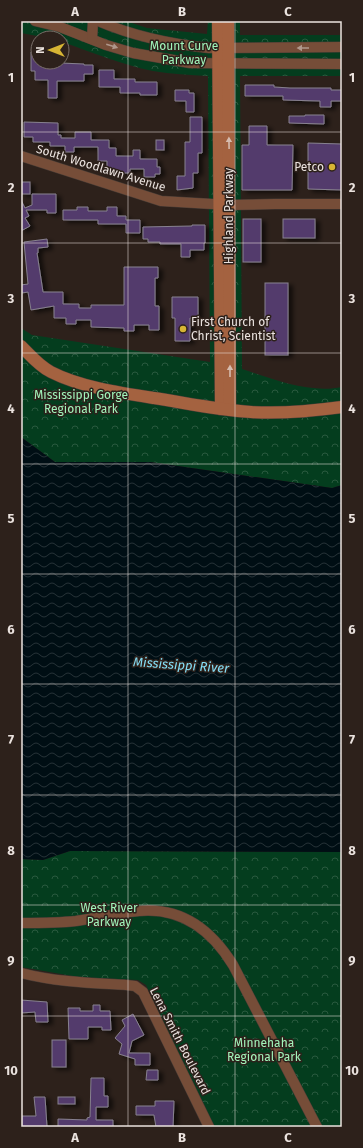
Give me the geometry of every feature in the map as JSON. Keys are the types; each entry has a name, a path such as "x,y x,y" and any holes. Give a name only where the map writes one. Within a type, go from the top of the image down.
{"street":[{"path":"35,21 60,27 133,53 164,60 190,63 223,64 342,64"},
{"path":"92,39 93,21"},
{"path":"98,21 119,30 166,42 190,46 342,48"},
{"name":"Highland Parkway","path":"218,21 223,47 225,409"},
{"name":"Highland Parkway","path":"223,47 228,21"},
{"name":"South Woodlawn Avenue","path":"21,156 162,202 224,205 342,204"},
{"path":"21,346 39,364 49,371 113,391 250,412 285,413 342,407"},
{"path":"21,923 75,921 140,911 162,911 180,916 193,922 210,935 224,950 317,1127"},
{"name":"Lena Smith Boulevard","path":"21,973 36,977 70,982 136,986 143,992 209,1127"}],"green space":[{"name":"Mississippi Gorge Regional Park","path":"21,21 126,21 147,28 207,34 208,21 240,21 240,35 342,35 342,76 240,76 242,369 278,381 304,387 330,389 342,387 342,485 332,488 150,462 55,462 21,437 21,328 32,335 210,362 208,76 160,72 107,58 70,45 70,30 30,30 30,35 21,33"},
{"path":"70,851 342,852 342,1127 215,1127 146,985 138,980 78,977 21,967 21,859 43,860"}],"water":[{"name":"Mississippi River","path":"21,437 55,462 150,462 332,488 342,485 342,852 70,851 43,860 21,859"}],"building":[{"path":"70,63 93,65 93,74 84,74 84,81 57,81 57,98 48,98 48,80 35,80 35,71 31,71 70,70"},
{"path":"99,70 114,70 114,79 135,79 135,82 157,82 157,95 120,93 120,87 99,87"},
{"path":"245,85 274,85 274,87 290,88 331,88 331,90 342,90 342,101 331,101 331,107 320,107 320,101 283,100 283,96 245,96"},
{"path":"175,90 189,90 189,93 194,93 194,112 186,112 186,101 175,101"},
{"path":"324,115 324,124 289,123 289,116"},
{"path":"190,117 202,117 202,153 198,153 198,173 193,173 193,188 177,190 177,176 185,176 185,142 190,142"},
{"path":"24,122 58,123 58,135 61,135 61,138 75,138 75,132 91,132 91,140 109,140 109,148 116,148 116,156 133,156 133,150 140,150 140,159 157,159 157,167 160,167 160,174 155,174 155,177 144,177 144,169 130,169 130,173 107,171 107,161 98,161 98,147 74,147 74,152 65,152 65,146 50,146 50,142 33,142 33,137 24,137"},
{"path":"249,126 267,126 267,145 293,145 292,190 242,190 242,145 249,145"},
{"path":"156,140 164,140 164,150 156,150"},
{"path":"308,143 342,144 342,190 308,189"},
{"path":"21,182 30,182 30,194 21,194"},
{"path":"32,194 56,194 56,213 47,213 47,210 26,210 29,216 25,218 30,226 21,231 21,200 25,208 32,205"},
{"path":"77,207 88,207 88,211 107,211 107,207 117,207 117,216 126,216 126,220 140,220 140,233 126,233 126,224 98,224 98,220 63,220 63,210 77,210"},
{"path":"243,219 261,219 261,262 243,262"},
{"path":"283,219 315,219 315,238 283,238"},
{"path":"205,225 205,243 204,250 190,250 190,257 181,257 181,244 160,244 160,242 148,242 148,239 143,239 143,227"},
{"path":"47,239 48,247 38,248 37,253 43,292 63,292 63,304 79,304 79,308 91,308 91,305 124,305 124,267 158,267 158,278 155,278 155,306 159,306 159,330 149,330 149,325 134,325 134,331 124,331 124,328 91,327 91,320 76,320 76,324 66,324 66,318 54,318 54,306 31,310 28,292 22,293 21,287 21,285 28,284 24,242"},
{"path":"265,283 288,283 288,355 265,355"},
{"name":"First Church of Christ, Scientist","path":"172,297 198,297 198,318 190,318 190,341 175,341 175,318 172,318"},
{"path":"21,1000 47,1002 48,1022 36,1022 35,1012 21,1013"},
{"path":"93,1005 100,1005 100,1011 110,1011 111,1030 102,1030 102,1027 88,1027 88,1039 69,1039 68,1008 80,1008 80,1011 93,1011"},
{"path":"133,1014 144,1035 132,1041 129,1053 150,1053 150,1065 135,1065 135,1059 119,1054 122,1044 115,1038 125,1026 122,1020"},
{"path":"52,1040 66,1040 66,1067 52,1067"},
{"path":"147,1070 158,1070 158,1080 146,1080"},
{"path":"91,1078 104,1078 104,1096 108,1096 108,1107 96,1107 96,1120 113,1120 113,1127 58,1127 58,1119 87,1120 87,1118 90,1117"},
{"path":"34,1097 45,1097 47,1127 22,1127 22,1116 36,1116"},
{"path":"58,1097 75,1097 75,1104 58,1104"},
{"path":"155,1101 174,1101 173,1127 156,1127 154,1115 136,1115 136,1106 155,1106"}],"place":[{"name":"Petco","path":"332,167"},
{"name":"First Church of Christ, Scientist","path":"183,329"}],"park label":[{"name":"Mount Curve Parkway","path":"184,53"},
{"name":"West River Parkway","path":"109,915"},
{"name":"Minnehaha Regional Park","path":"264,1050"}]}
